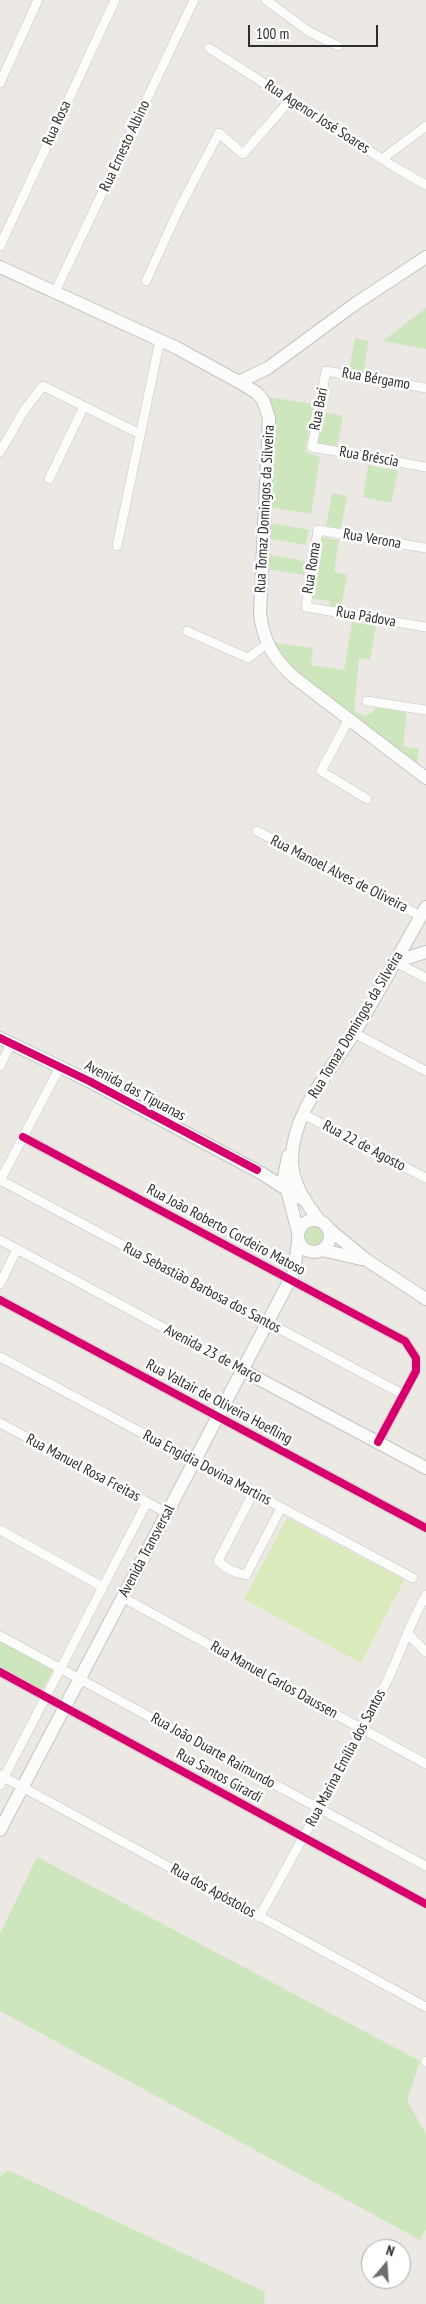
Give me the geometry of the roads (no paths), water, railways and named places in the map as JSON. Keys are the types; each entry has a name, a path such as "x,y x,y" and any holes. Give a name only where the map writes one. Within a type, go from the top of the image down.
{"main road":[{"path":"239,382 268,368 362,299 426,257"},
{"path":"0,267 160,340 257,393 268,368"},
{"name":"Rua Tomaz Domingos da Silveira","path":"257,393 267,408 269,418 260,599 261,626 267,644 284,669 426,778"},
{"name":"Rua Tomaz Domingos da Silveira","path":"298,1237 284,1178 285,1164 303,1114 354,1033 413,930 424,917"},
{"path":"395,962 426,952"},
{"name":"Avenida das Tipuanas","path":"6,1041 60,1067 272,1179 304,1200"},
{"name":"Rua Tomaz Domingos da Silveira","path":"293,1145 292,1169 304,1200"},
{"path":"272,1179 281,1171 285,1164"},
{"path":"304,1200 319,1220 365,1259 426,1299"},
{"path":"319,1220 306,1222 298,1237 304,1249 365,1259"},
{"path":"320,1251 329,1243 329,1229"},
{"name":"Avenida Transversal","path":"0,1830 291,1276 298,1237"},
{"name":"Avenida Transversal","path":"291,1276 320,1251"},
{"name":"Avenida 23 de Março","path":"242,1370 426,1468"}],"street":[{"path":"0,83 38,0"},
{"name":"Rua Rosa","path":"0,246 115,0"},
{"name":"Rua Ernesto Albino","path":"55,292 194,0"},
{"path":"266,0 308,31 338,46"},
{"name":"Rua Agenor José Soares","path":"209,48 382,159 426,185"},
{"path":"146,281 179,209 219,133 244,154 290,100"},
{"path":"382,159 426,126"},
{"path":"117,546 160,340"},
{"name":"Rua Bérgamo","path":"326,371 426,388"},
{"name":"Rua Bari","path":"312,447 326,371"},
{"path":"0,452 25,409 43,386 140,434"},
{"path":"49,479 84,406"},
{"name":"Rua Bréscia","path":"312,447 426,467"},
{"name":"Rua Verona","path":"318,530 426,548"},
{"name":"Rua Roma","path":"306,607 318,530"},
{"name":"Rua Pádova","path":"306,607 426,627"},
{"path":"187,631 248,658 267,644"},
{"path":"367,701 426,710"},
{"path":"349,719 322,771 367,799"},
{"name":"Rua Manoel Alves de Oliveira","path":"257,831 424,917"},
{"path":"395,962 426,978"},
{"path":"354,1033 426,1071"},
{"path":"0,1066 6,1041"},
{"path":"0,1180 60,1067"},
{"name":"Rua 22 de Agosto","path":"303,1114 426,1178"},
{"name":"Rua João Roberto Cordeiro Matoso","path":"23,1137 291,1276 405,1342 416,1358 416,1371 404,1395"},
{"name":"Rua Sebastião Barbosa dos Santos","path":"0,1180 404,1395"},
{"name":"Avenida 23 de Março","path":"0,1240 242,1370"},
{"path":"0,1284 17,1249"},
{"name":"Rua Valtair de Oliveira Hoefling","path":"0,1300 426,1528"},
{"name":"Rua Engídia Dovina Martins","path":"0,1357 413,1578"},
{"path":"378,1442 404,1395"},
{"name":"Rua Manuel Rosa Freitas","path":"0,1423 166,1513"},
{"path":"252,1493 218,1561 225,1568 237,1573 246,1574 281,1508"},
{"path":"1,1779 46,1697 147,1502"},
{"path":"0,1530 103,1587"},
{"name":"Rua Marina Emília dos Santos","path":"259,1917 363,1729 388,1680 407,1633 426,1595"},
{"name":"Rua Manuel Carlos Daussen","path":"122,1597 426,1764"},
{"path":"407,1633 426,1652"},
{"name":"Rua João Duarte Raimundo","path":"0,1636 426,1866"},
{"name":"Rua Santos Girardi","path":"0,1672 426,1904"},
{"name":"Rua dos Apóstolos","path":"1,1779 22,1787 426,2007"}]}
